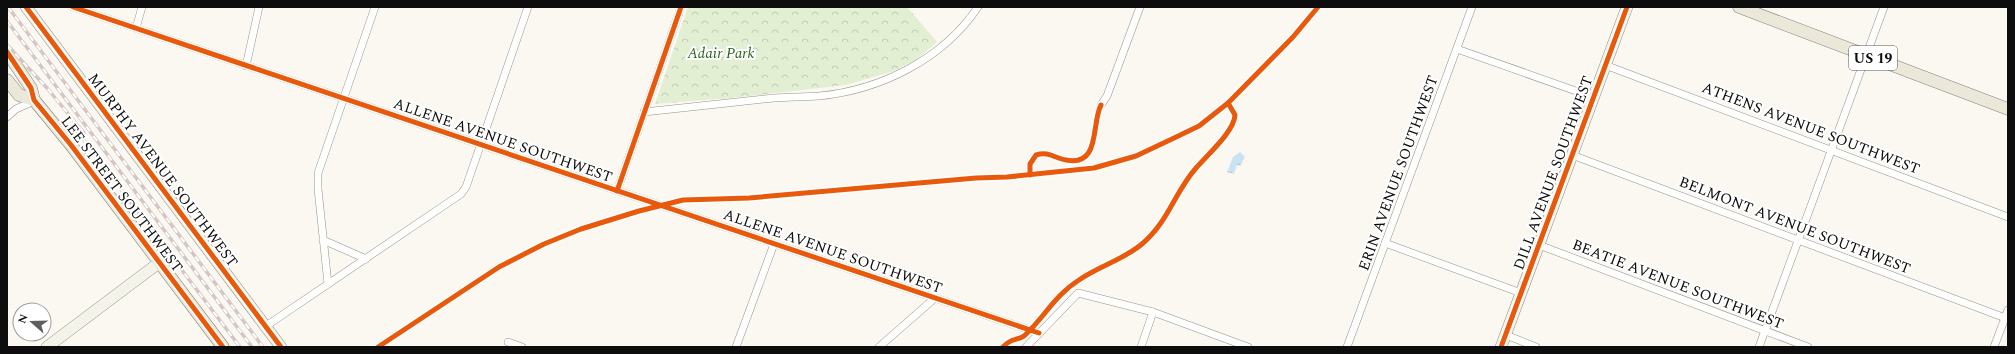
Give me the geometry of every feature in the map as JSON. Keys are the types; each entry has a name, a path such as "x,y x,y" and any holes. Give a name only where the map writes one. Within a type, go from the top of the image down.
{"main road":[{"name":"US 19","path":"1739,7 1755,10 1866,55 2008,109"},
{"name":"LEE STREET SOUTHWEST","path":"7,52 31,88 34,100 72,145 223,347"},
{"path":"7,80 19,95 34,100"}],"street":[{"name":"MURPHY AVENUE SOUTHWEST","path":"26,7 64,60 281,347"},
{"name":"ALLENE AVENUE SOUTHWEST","path":"73,7 1039,333"},
{"path":"136,28 142,7"},
{"path":"246,66 260,7"},
{"path":"328,284 318,189 318,173 375,7"},
{"path":"266,326 461,194 466,187 528,7"},
{"path":"617,191 681,7"},
{"path":"644,112 787,97 819,96 847,92 874,84 920,62 941,47 957,32 978,7"},
{"path":"1101,105 1107,96 1140,7"},
{"name":"ERIN AVENUE SOUTHWEST","path":"1347,347 1472,7"},
{"name":"DILL AVENUE SOUTHWEST","path":"1501,347 1626,7"},
{"path":"1759,347 1884,7"},
{"path":"1457,49 1593,97"},
{"name":"ATHENS AVENUE SOUTHWEST","path":"1605,65 2008,217"},
{"path":"7,117 16,109 34,100"},
{"name":"BELMONT AVENUE SOUTHWEST","path":"1572,155 2007,319"},
{"path":"323,240 366,259"},
{"path":"1385,243 1521,293"},
{"path":"736,347 774,244"},
{"name":"BEATIE AVENUE SOUTHWEST","path":"1539,245 1808,347"},
{"path":"47,347 160,262"},
{"path":"1026,347 1078,293 1154,312 1248,347"},
{"path":"879,347 935,298"},
{"path":"1994,347 2007,319 2008,310"},
{"path":"1140,347 1154,312"},
{"path":"1506,335 1536,347"},
{"path":"508,342 522,347"}],"green space":[{"name":"Adair Park","path":"688,7 907,7 937,42 917,59 894,71 846,85 730,98 655,104"}],"water":[{"path":"1240,152 1245,157 1240,166 1237,165 1234,174 1227,172 1233,157"}],"railway":[{"path":"8,7 263,347"},
{"path":"7,21 252,347"},
{"path":"7,45 47,88 84,133"},
{"path":"76,130 240,347"}],"cycle path":[{"path":"26,7 281,347"},
{"path":"73,7 1039,333"},
{"path":"617,191 681,7"},
{"path":"378,347 499,267 544,244 581,229 639,211 683,200 749,198 976,178 1007,177 1094,168 1136,156 1199,126 1228,103 1293,37 1318,7"},
{"path":"1501,347 1627,7"},
{"path":"7,52 31,88 34,100 71,145 223,347"},
{"path":"1003,347 1012,340 1024,336 1056,300 1071,286 1087,275 1135,250 1151,235 1159,226 1188,178 1230,129 1235,115 1228,103"},
{"path":"1030,175 1030,164 1036,155 1048,154 1066,160 1077,160 1085,157 1090,151 1093,142 1098,113 1101,105"}]}
